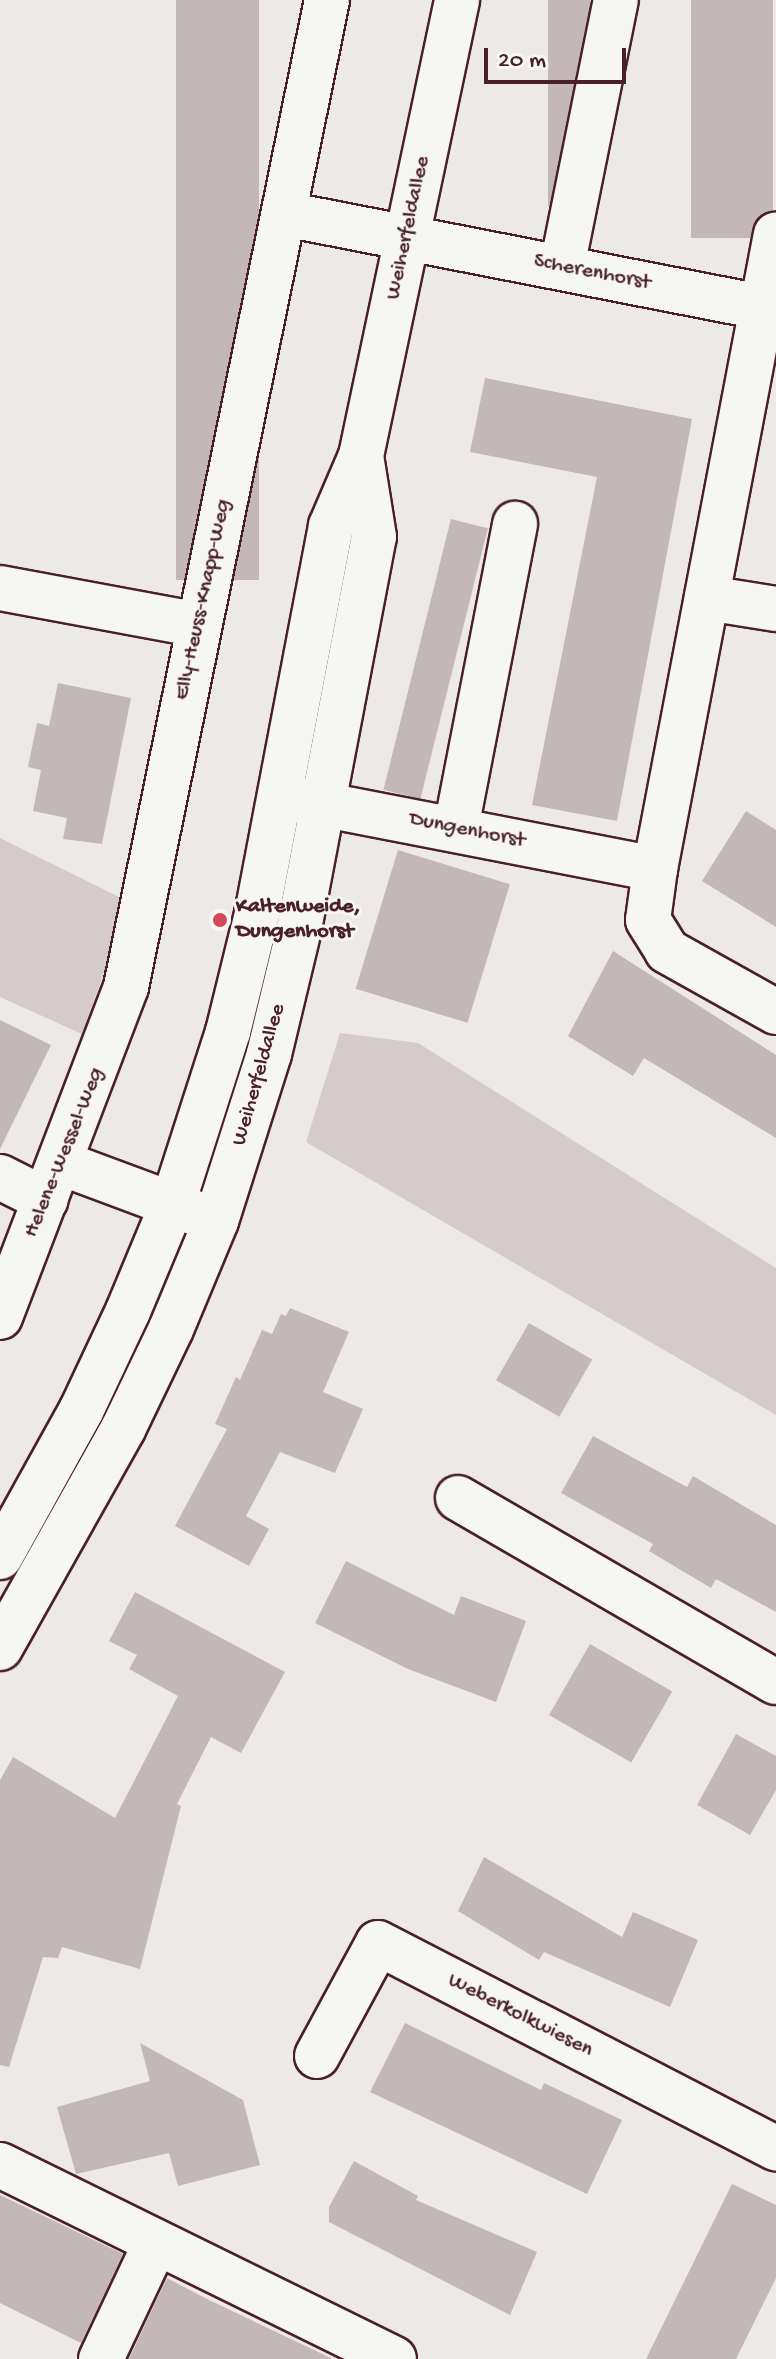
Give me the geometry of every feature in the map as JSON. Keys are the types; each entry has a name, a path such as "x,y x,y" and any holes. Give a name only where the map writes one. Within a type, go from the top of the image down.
{"street":[{"name":"Elly-Heuss-Knapp-Weg","path":"126,987 327,0"},
{"name":"Weiherfeldallee","path":"0,1557 81,1411 173,1203 228,1032 279,796 331,526 361,456 457,0"},
{"path":"562,267 616,0"},
{"path":"285,214 407,238"},
{"path":"776,234 769,308 707,598 648,920 667,951 776,1012"},
{"name":"Scherenhorst","path":"407,238 769,308"},
{"name":"Weiherfeldallee","path":"0,1648 123,1429 216,1221 269,1054 374,537 361,456"},
{"path":"456,828 515,524"},
{"path":"0,588 199,625"},
{"path":"707,598 776,609"},
{"name":"Dungenhorst","path":"279,796 322,801 655,869"},
{"name":"Helene-Wessel-Weg","path":"0,1317 126,987"},
{"path":"0,1177 54,1182 173,1203 216,1221"},
{"path":"458,1498 776,1682"},
{"name":"Weberkolkwiesen","path":"317,2056 378,1943 776,2148"},
{"path":"0,2165 394,2359"},
{"path":"101,2359 156,2242"}],"shaded area":[{"path":"0,838 129,902 82,1034 0,997"},
{"path":"340,1033 418,1043 776,1268 776,1415 306,1142"}],"building":[{"path":"176,0 259,0 259,580 176,580"},
{"path":"548,0 590,0 590,206 548,206"},
{"path":"691,0 773,0 773,238 691,238"},
{"path":"485,378 692,419 617,821 532,805 597,477 470,452"},
{"path":"451,519 488,528 420,799 384,790"},
{"path":"58,683 131,698 102,844 63,839 67,818 33,811 41,770 28,767 37,723 49,726"},
{"path":"746,811 776,830 776,927 702,881"},
{"path":"398,850 510,884 467,1023 356,989"},
{"path":"613,951 776,1055 776,1138 644,1058 633,1076 568,1036"},
{"path":"0,1020 51,1045 0,1149"},
{"path":"290,1308 349,1332 323,1392 363,1409 335,1473 280,1452 246,1516 269,1529 249,1566 175,1526 227,1429 215,1424 236,1377 240,1380 262,1330 272,1334 281,1314 286,1316"},
{"path":"529,1323 592,1360 559,1417 496,1380"},
{"path":"593,1436 687,1487 693,1476 776,1525 776,1612 716,1579 711,1588 649,1551 653,1544 561,1493"},
{"path":"346,1561 454,1615 461,1596 526,1621 496,1702 408,1669 315,1623"},
{"path":"135,1592 285,1672 241,1753 211,1737 177,1804 181,1806 140,1969 62,1947 58,1958 43,1957 9,2067 0,2065 0,1780 13,1757 115,1818 178,1696 129,1669 137,1655 109,1641"},
{"path":"590,1644 672,1692 631,1763 549,1715"},
{"path":"736,1734 776,1756 776,1790 750,1835 697,1805"},
{"path":"484,1857 622,1937 633,1912 698,1940 670,2007 544,1952 539,1960 458,1911"},
{"path":"405,2023 541,2090 544,2083 622,2120 587,2194 370,2092"},
{"path":"140,2043 243,2100 260,2165 178,2186 169,2153 76,2174 57,2107 150,2081"},
{"path":"354,2161 418,2196 416,2200 537,2252 510,2315 329,2222 329,2207"},
{"path":"732,2184 776,2205 776,2278 736,2359 646,2359"},
{"path":"0,2195 123,2254 81,2343 0,2303"},
{"path":"167,2278 209,2300 333,2359 129,2359"}],"place":[{"name":"Kaltenweide, Dungenhorst","path":"220,920"}]}
